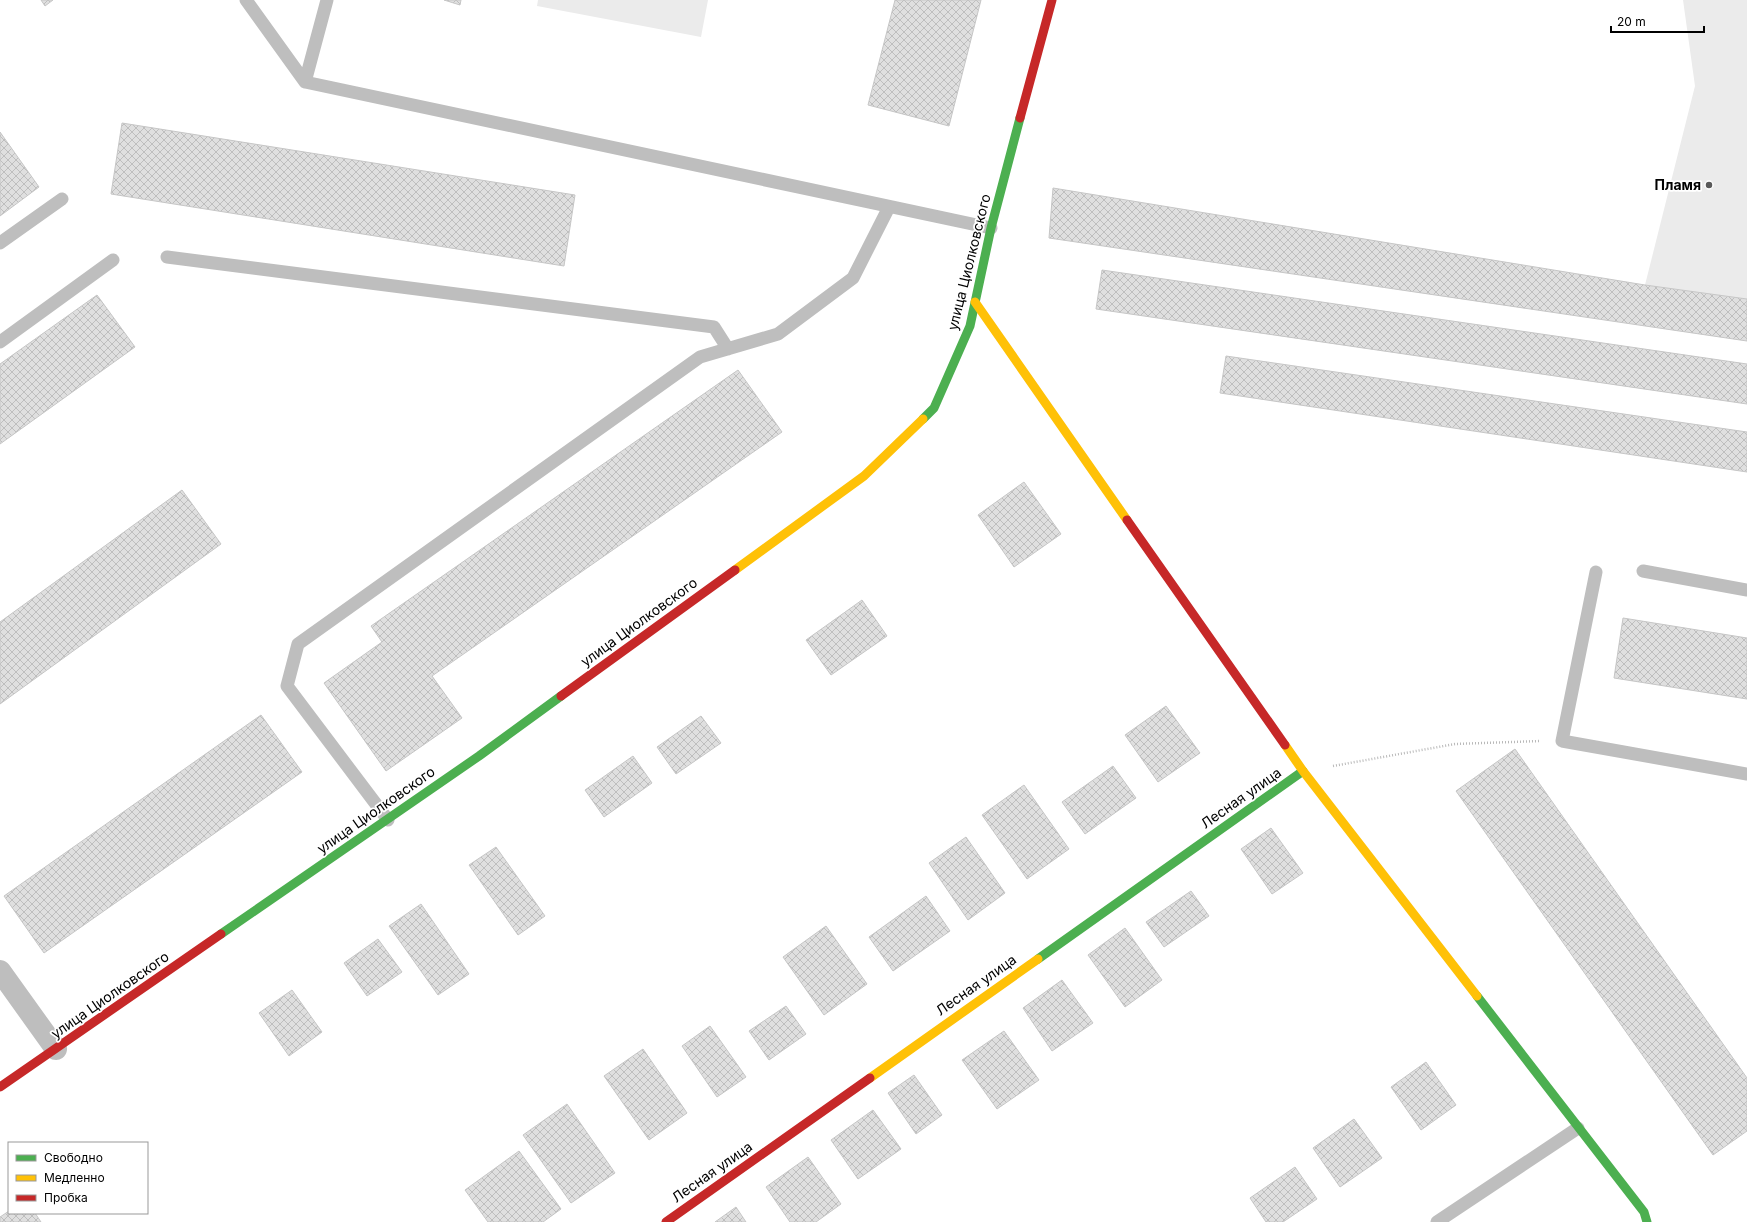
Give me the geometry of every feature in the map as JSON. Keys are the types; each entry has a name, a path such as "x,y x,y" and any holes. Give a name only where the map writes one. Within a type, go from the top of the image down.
{"street":[{"name":"улица Циолковского","path":"0,1087 479,756 864,476 934,408 970,326 991,228 1052,0"},
{"path":"975,302 1304,771 1644,1212 1647,1222"},
{"name":"Лесная улица","path":"666,1222 1304,771"},
{"path":"0,971 56,1049"}],"lane":[{"path":"246,0 305,82 991,228"},
{"path":"305,82 327,0"},
{"path":"0,243 62,199"},
{"path":"388,820 287,686 298,644 700,357 778,334 853,278 889,207"},
{"path":"167,257 714,327 728,349"},
{"path":"0,342 113,260"},
{"path":"1643,571 1747,590"},
{"path":"1596,572 1562,740 1747,774"},
{"path":"1437,1222 1578,1128"}],"path":[{"path":"1304,771 1455,744 1562,740"}],"shaded area":[{"path":"538,0 708,0 701,37 537,6"},
{"name":"Пламя","path":"1683,0 1747,0 1747,299 1645,285 1695,86"}],"building":[{"path":"41,0 53,0 45,6"},
{"path":"444,0 461,0 460,5"},
{"path":"895,0 981,0 949,126 868,105"},
{"path":"122,123 575,195 564,266 111,194"},
{"path":"0,132 39,187 0,216"},
{"path":"1053,188 1645,285 1747,299 1747,341 1049,238"},
{"path":"1102,270 1747,364 1747,404 1096,309"},
{"path":"97,295 135,347 0,444 0,364"},
{"path":"1226,356 1747,432 1747,472 1220,393"},
{"path":"738,370 782,432 432,676 462,718 386,771 324,683 382,642 371,626"},
{"path":"1024,482 1061,534 1014,567 978,515"},
{"path":"182,490 221,544 0,704 0,622"},
{"path":"862,600 887,636 831,675 806,640"},
{"path":"1623,618 1747,638 1747,699 1614,678"},
{"path":"1166,706 1200,753 1158,782 1125,735"},
{"path":"261,715 302,772 44,953 4,896"},
{"path":"701,716 721,743 676,774 657,747"},
{"path":"1515,749 1747,1078 1747,1131 1713,1155 1456,791"},
{"path":"633,756 652,783 604,817 585,790"},
{"path":"1113,766 1136,798 1085,834 1062,802"},
{"path":"1024,785 1069,849 1027,879 982,815"},
{"path":"1271,828 1303,873 1272,894 1241,849"},
{"path":"966,837 1005,893 968,920 929,863"},
{"path":"496,847 545,916 518,935 469,865"},
{"path":"1191,891 1209,916 1164,947 1146,922"},
{"path":"926,896 950,931 893,971 869,937"},
{"path":"421,904 469,974 438,995 389,926"},
{"path":"826,926 867,984 824,1015 783,957"},
{"path":"1125,928 1162,980 1125,1007 1088,955"},
{"path":"378,939 402,972 367,996 344,963"},
{"path":"1062,980 1093,1023 1052,1051 1023,1008"},
{"path":"292,990 322,1032 289,1056 259,1013"},
{"path":"786,1006 806,1034 769,1060 749,1031"},
{"path":"710,1026 746,1077 717,1097 682,1046"},
{"path":"1004,1031 1039,1080 997,1109 962,1060"},
{"path":"643,1049 687,1113 649,1140 604,1076"},
{"path":"1426,1062 1456,1105 1421,1130 1391,1087"},
{"path":"914,1075 942,1115 916,1134 888,1093"},
{"path":"567,1104 615,1173 571,1203 523,1135"},
{"path":"873,1110 901,1149 858,1179 831,1140"},
{"path":"1354,1119 1382,1158 1340,1187 1313,1148"},
{"path":"519,1151 561,1209 543,1222 488,1222 465,1190"},
{"path":"808,1157 841,1204 816,1222 790,1222 766,1187"},
{"path":"1295,1167 1317,1199 1283,1222 1266,1222 1250,1198"},
{"path":"736,1207 746,1222 715,1222"},
{"path":"8,1212 8,1214 36,1214 41,1222 0,1222 0,1217"}],"traffic: fast":[{"path":"923,419 934,408 970,326 991,228 1020,118"},
{"path":"221,934 479,756 561,696"},
{"path":"1038,959 1303,771"},
{"path":"1477,996 1644,1212 1647,1222"}],"traffic: slow":[{"path":"975,302 1127,520"},
{"path":"735,570 864,476 923,419"},
{"path":"1285,745 1303,771 1477,996"},
{"path":"870,1078 1038,959"}],"traffic: jam":[{"path":"1020,118 1052,0"},
{"path":"1127,520 1285,745"},
{"path":"561,696 735,570"},
{"path":"0,1087 221,934"},
{"path":"666,1222 870,1078"}],"place":[{"name":"Пламя","path":"1709,185"}]}
